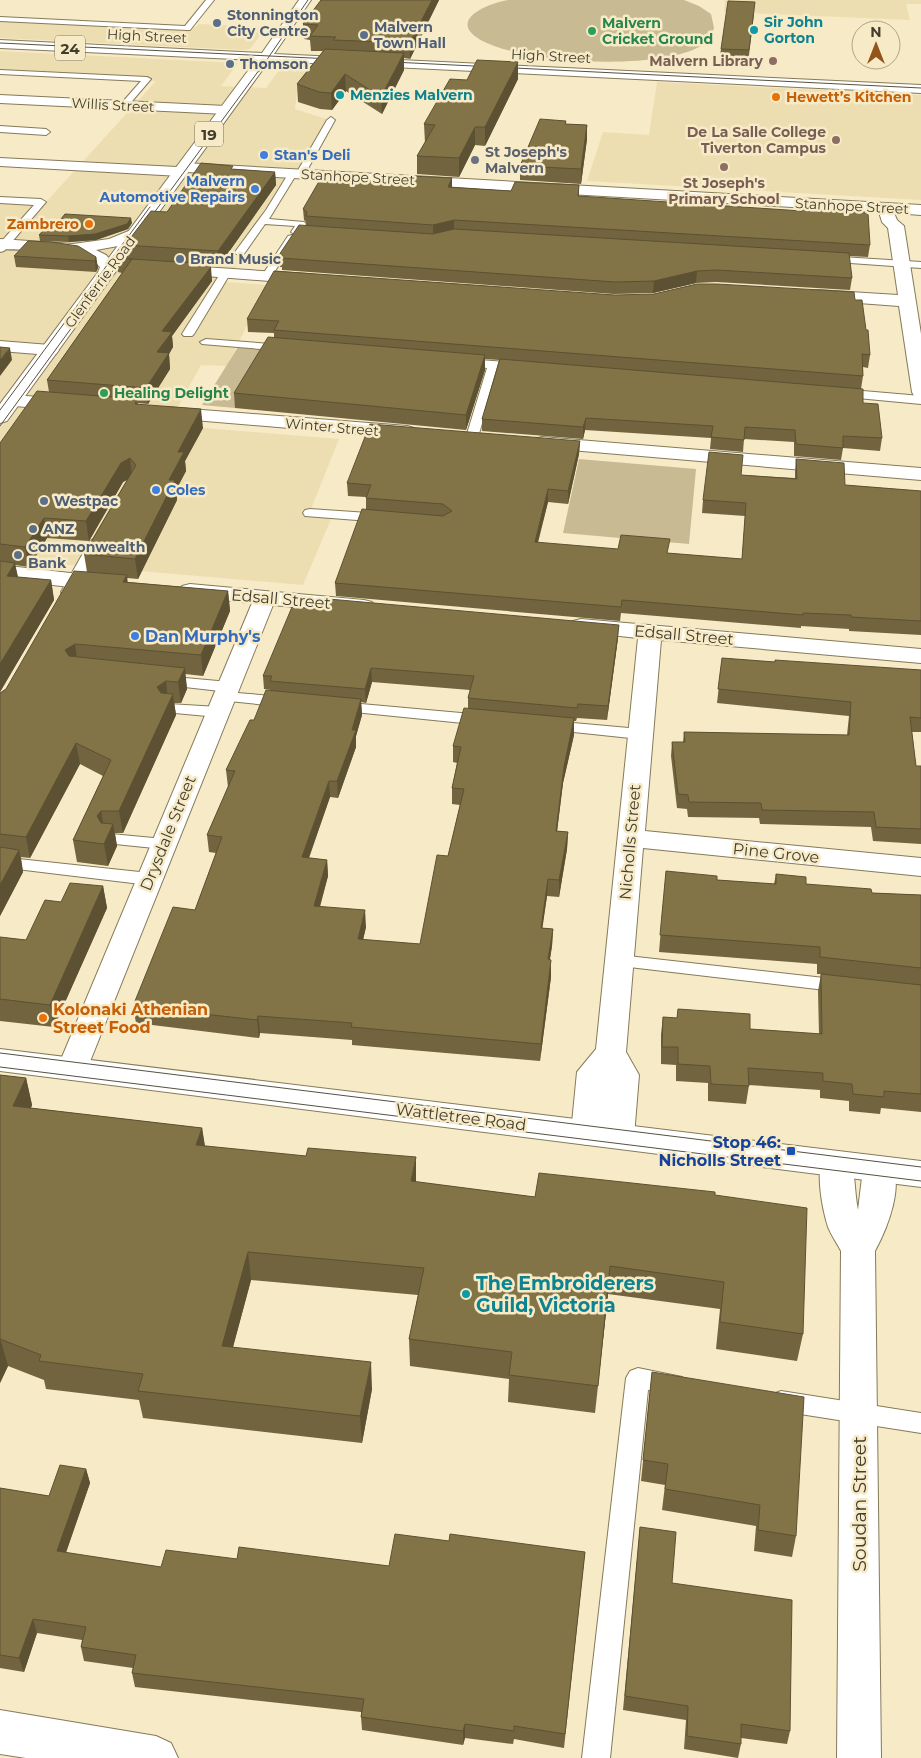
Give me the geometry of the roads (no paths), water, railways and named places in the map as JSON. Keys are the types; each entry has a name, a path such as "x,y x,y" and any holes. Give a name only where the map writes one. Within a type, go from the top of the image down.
{"street":[{"name":"Glenferrie Road","path":"0,417 305,0"},
{"name":"High Street","path":"0,44 921,89"},
{"name":"Willis Street","path":"0,99 226,110"},
{"name":"Stanhope Street","path":"1,162 296,173 921,210"},
{"path":"885,208 890,222 896,226 921,392"},
{"path":"896,226 901,223 902,209"},
{"path":"1,246 80,248 107,244 125,239 136,233"},
{"path":"58,248 78,250 99,257 109,269 131,267"},
{"path":"156,268 325,281"},
{"path":"800,294 908,301"},
{"path":"0,346 50,350"},
{"path":"12,401 87,407"},
{"name":"Winter Street","path":"144,411 423,434"},
{"path":"452,436 482,438"},
{"path":"521,441 921,474"},
{"path":"0,572 74,582 129,586"},
{"name":"Edsall Street","path":"167,589 383,608"},
{"name":"Drysdale Street","path":"72,1069 265,598"},
{"name":"Edsall Street","path":"561,624 921,656"},
{"name":"Nicholls Street","path":"611,1052 650,632"},
{"name":"Pine Grove","path":"631,838 921,867"},
{"path":"586,1132 593,1072 611,1052 623,1075 618,1136"},
{"name":"Wattletree Road","path":"0,1060 921,1174"},
{"name":"Soudan Street","path":"836,1163 838,1194 845,1227 858,1250 859,1758"},
{"path":"858,1250 870,1230 878,1198 879,1168"},
{"path":"0,1732 156,1758"}],"lane":[{"path":"0,19 186,28 210,0"},
{"path":"0,72 146,79 124,105"},
{"path":"240,252 331,120"},
{"path":"0,129 46,132"},
{"path":"0,200 41,202 1,246"},
{"path":"262,221 301,224 300,232 266,277"},
{"path":"813,258 921,265"},
{"path":"188,334 225,274"},
{"path":"206,342 296,349"},
{"path":"445,361 534,369"},
{"path":"482,438 494,364"},
{"path":"831,393 921,400"},
{"path":"310,512 396,520"},
{"path":"62,602 106,525"},
{"path":"152,680 179,682 224,699"},
{"path":"169,709 224,699 305,704"},
{"path":"325,706 493,721"},
{"path":"533,724 640,734"},
{"path":"111,840 164,844"},
{"path":"0,862 149,879"},
{"path":"619,961 864,988"},
{"path":"596,1758 638,1378 694,1387"},
{"path":"760,1398 921,1423"}],"tram line":[{"path":"269,56 308,0"},
{"path":"0,43 269,56"},
{"path":"148,221 269,56"},
{"path":"269,56 332,59"},
{"path":"258,72 268,65 285,61"},
{"path":"392,62 921,88"},
{"path":"0,410 150,207"},
{"path":"0,426 134,242"},
{"path":"0,1053 921,1167"},
{"path":"0,1067 921,1181"}],"place":[{"name":"Stonnington City Centre","path":"217,23"},
{"name":"Sir John Gorton","path":"754,30"},
{"name":"Malvern Cricket Ground","path":"592,31"},
{"name":"Malvern Town Hall","path":"364,35"},
{"name":"Malvern Library","path":"773,61"},
{"name":"Thomson","path":"230,64"},
{"name":"Menzies Malvern","path":"340,95"},
{"name":"Hewett’s Kitchen","path":"776,97"},
{"name":"De La Salle College Tiverton Campus","path":"836,140"},
{"name":"Stan's Deli","path":"264,155"},
{"name":"St Joseph's Malvern","path":"475,160"},
{"name":"St Joseph's Primary School","path":"724,167"},
{"name":"Malvern Automotive Repairs","path":"255,189"},
{"name":"Zambrero","path":"89,224"},
{"name":"Brand Music","path":"180,259"},
{"name":"Healing Delight","path":"104,393"},
{"name":"Coles","path":"156,490"},
{"name":"Westpac","path":"44,501"},
{"name":"ANZ","path":"33,529"},
{"name":"Commonwealth Bank","path":"18,555"},
{"name":"Dan Murphy's","path":"135,636"},
{"name":"Kolonaki Athenian Street Food","path":"43,1018"},
{"name":"Stop 46: Nicholls Street","path":"791,1151"},
{"name":"The Embroiderers Guild, Victoria","path":"466,1294"}]}
